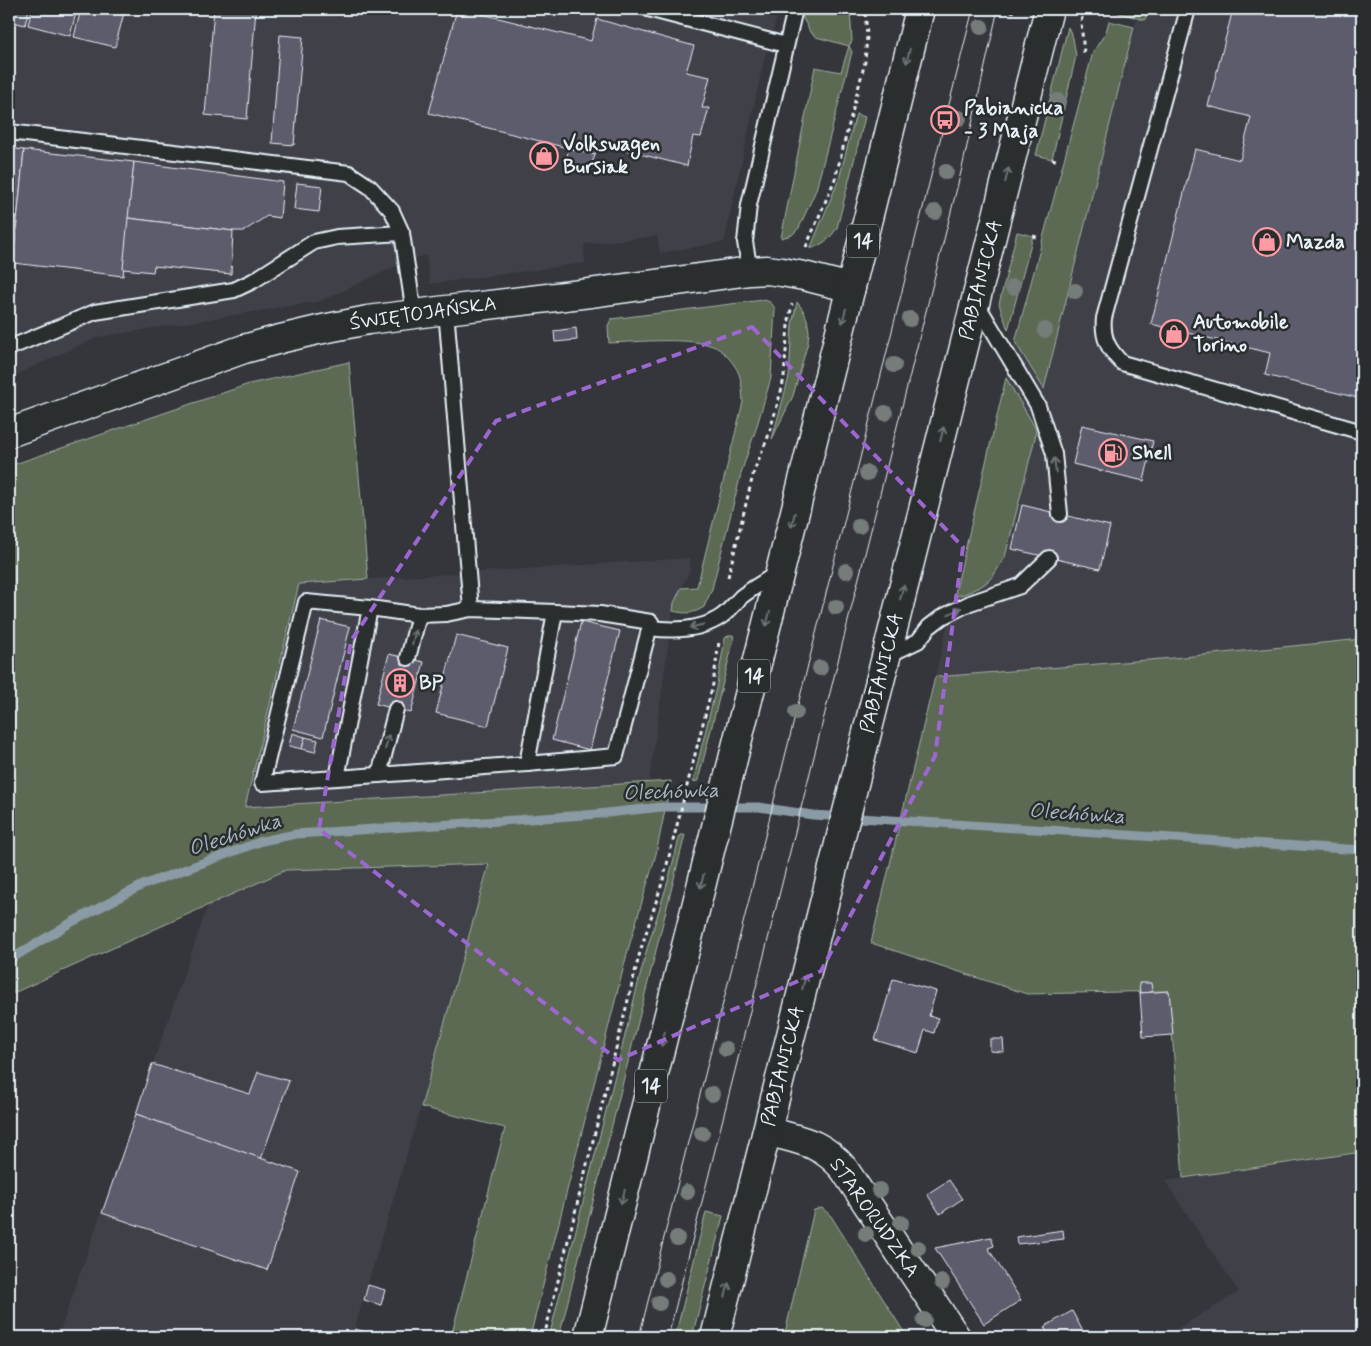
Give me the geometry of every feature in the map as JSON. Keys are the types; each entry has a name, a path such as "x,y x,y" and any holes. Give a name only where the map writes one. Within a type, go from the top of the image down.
{"main road":[{"name":"14","path":"588,1337 920,9"},
{"name":"PABIANICKA","path":"715,1337 1049,9"},
{"name":"ŚWIĘTOJAŃSKA","path":"9,433 235,353 280,339 368,320 750,271 767,270 799,274 851,288"},
{"name":"STARORUDZKA","path":"767,1131 814,1144 834,1158 844,1169 956,1337"}],"lane":[{"path":"648,9 786,45"},
{"path":"750,271 745,242 749,205 795,9"},
{"path":"1188,9 1104,318 1103,329 1106,341 1112,354 1122,363 1362,432"},
{"path":"9,132 348,173 370,187 392,211 402,233 414,314"},
{"path":"9,348 95,312 234,290 253,281 314,242 337,237 402,233"},
{"path":"975,301 1038,406 1054,454 1060,514"},
{"path":"446,310 471,608"},
{"path":"886,656 918,641 929,627 942,617 970,603 1020,586 1049,558"},
{"path":"650,628 670,631 696,628 709,623 722,616 742,596 780,571"},
{"path":"306,602 419,615 446,614 471,608 600,614 651,622 616,756 262,783 306,602"},
{"path":"336,778 370,608"},
{"path":"528,764 555,612"},
{"path":"408,658 419,615"},
{"path":"379,775 396,709"}],"path":[{"path":"544,1337 640,952 663,880 712,684 724,594 754,471 768,437 784,377 788,325 804,253 834,179 865,62 867,36 865,9"},
{"path":"1084,9 1081,22 1084,53"},
{"path":"1052,159 1058,160"},
{"path":"1033,236 1040,238"}],"highlighted area":[{"path":"752,327 963,547 935,756 821,971 618,1060 319,829 351,641 496,421"}],"shaded area":[{"path":"9,9 803,9 802,13 779,10 764,60 724,242 660,253 657,236 584,244 585,263 430,284 426,255 407,261 321,301 98,337 9,378"},
{"path":"1139,9 1362,9 1362,639 1173,658 935,677 1015,342 1044,389"},
{"name":"BP","path":"689,558 690,570 674,603 649,783 244,808 299,584"},
{"path":"489,864 421,1107 352,1337 58,1337 208,905 286,870"},
{"path":"1362,1152 1362,1337 1163,1337 1239,1292 1165,1181"}],"green space":[{"path":"803,9 850,9 852,41 849,46 816,37 810,32 803,18"},
{"path":"1112,9 1148,9 1145,20 1112,11"},
{"path":"1109,21 1134,27 1044,389 1015,342 1093,52 1106,32"},
{"path":"1068,27 1073,38 1076,56 1052,159 1036,155"},
{"path":"849,46 852,52 816,190 799,228 792,235 781,238 815,67 841,72"},
{"path":"856,114 865,117 837,228 825,241 810,249 839,179"},
{"path":"1017,232 1033,236 1008,330 999,304"},
{"path":"763,300 771,303 775,309 771,378 742,470 712,589 704,607 689,613 673,611 674,603 681,588 697,587 743,402 740,378 737,369 724,353 707,344 680,341 609,343 608,326 611,319"},
{"path":"797,302 807,319 808,342 793,396 772,439 789,377 792,325"},
{"path":"349,362 368,579 299,584 245,807 671,781 656,854 628,950 530,1337 451,1337 505,1128 421,1107 489,864 286,870 9,995 9,466 249,384"},
{"path":"1006,378 1036,429 1035,438 1005,557 992,578 967,593 954,597"},
{"path":"733,635 734,639 698,781 693,782 717,684 725,638"},
{"path":"1362,639 1362,1152 1183,1178 1169,991 1027,994 871,943 935,677 1173,658"},
{"path":"680,835 685,835 559,1337 549,1337 646,952"},
{"path":"822,1208 831,1216 907,1337 784,1337 814,1210"},
{"path":"706,1212 723,1216 692,1337 675,1337"}],"building":[{"path":"9,9 29,9 25,25 9,21"},
{"path":"32,9 77,9 70,36 28,25"},
{"path":"81,9 125,9 115,47 74,37"},
{"path":"214,9 256,9 247,119 205,115"},
{"path":"457,9 591,41 597,19 694,46 686,72 710,77 702,108 709,108 701,137 693,136 687,166 597,143 595,155 429,113"},
{"name":"Mazda","path":"1233,9 1362,9 1362,399 1265,375 1270,353 1151,324 1195,149 1240,160 1251,117 1208,106"},
{"path":"280,35 303,37 294,145 272,143"},
{"path":"9,148 24,150 13,263 9,263"},
{"path":"568,148 595,155 588,174 572,169 568,165"},
{"path":"24,150 134,162 123,276 13,263"},
{"path":"134,162 283,182 280,218 267,216 244,231 233,231 128,218"},
{"path":"297,183 322,186 319,212 294,209"},
{"path":"128,218 233,231 231,274 154,266 153,272 123,269"},
{"path":"576,328 577,340 555,342 554,331"},
{"name":"Shell","path":"1082,425 1153,441 1144,481 1073,464"},
{"path":"1022,505 1110,526 1100,569 1012,549"},
{"path":"321,620 350,627 323,737 293,729"},
{"path":"581,622 620,631 590,750 552,740"},
{"path":"456,635 508,648 488,726 436,713"},
{"name":"BP","path":"389,654 424,662 411,713 376,704"},
{"path":"292,733 305,737 302,749 289,746"},
{"path":"305,737 318,740 315,752 302,749"},
{"path":"893,979 936,991 929,1016 938,1018 934,1033 925,1030 918,1053 875,1040"},
{"path":"1139,983 1151,983 1152,992 1140,993"},
{"path":"1169,991 1173,1035 1143,1037 1140,993"},
{"path":"990,1039 1003,1039 1004,1052 990,1051"},
{"path":"152,1064 250,1094 258,1072 289,1081 261,1159 136,1114"},
{"path":"136,1114 300,1172 267,1270 102,1213"},
{"path":"949,1180 962,1199 940,1214 927,1194"},
{"path":"1063,1230 1064,1239 1017,1244 1016,1237"},
{"path":"991,1237 994,1246 988,1248 1021,1300 984,1324 935,1248"},
{"path":"368,1285 385,1290 381,1305 364,1300"},
{"path":"1072,1311 1086,1337 1050,1337 1044,1327"},
{"path":"355,1329 366,1332 364,1337 352,1337"}],"waterway":[{"name":"Olechówka","path":"9,960 72,922 143,885 262,841 296,834 598,814 661,807 759,807 813,815 1362,850"}],"tram line":[{"path":"639,1337 973,9"},
{"path":"668,1337 962,168 998,9"}],"place":[{"name":"Pabianicka - 3 Maja","path":"945,120"},
{"name":"Volkswagen Bursiak","path":"544,156"},
{"name":"Mazda","path":"1267,242"},
{"name":"Automobile Torino","path":"1174,334"},
{"name":"Shell","path":"1113,453"},
{"name":"BP","path":"400,683"}]}
